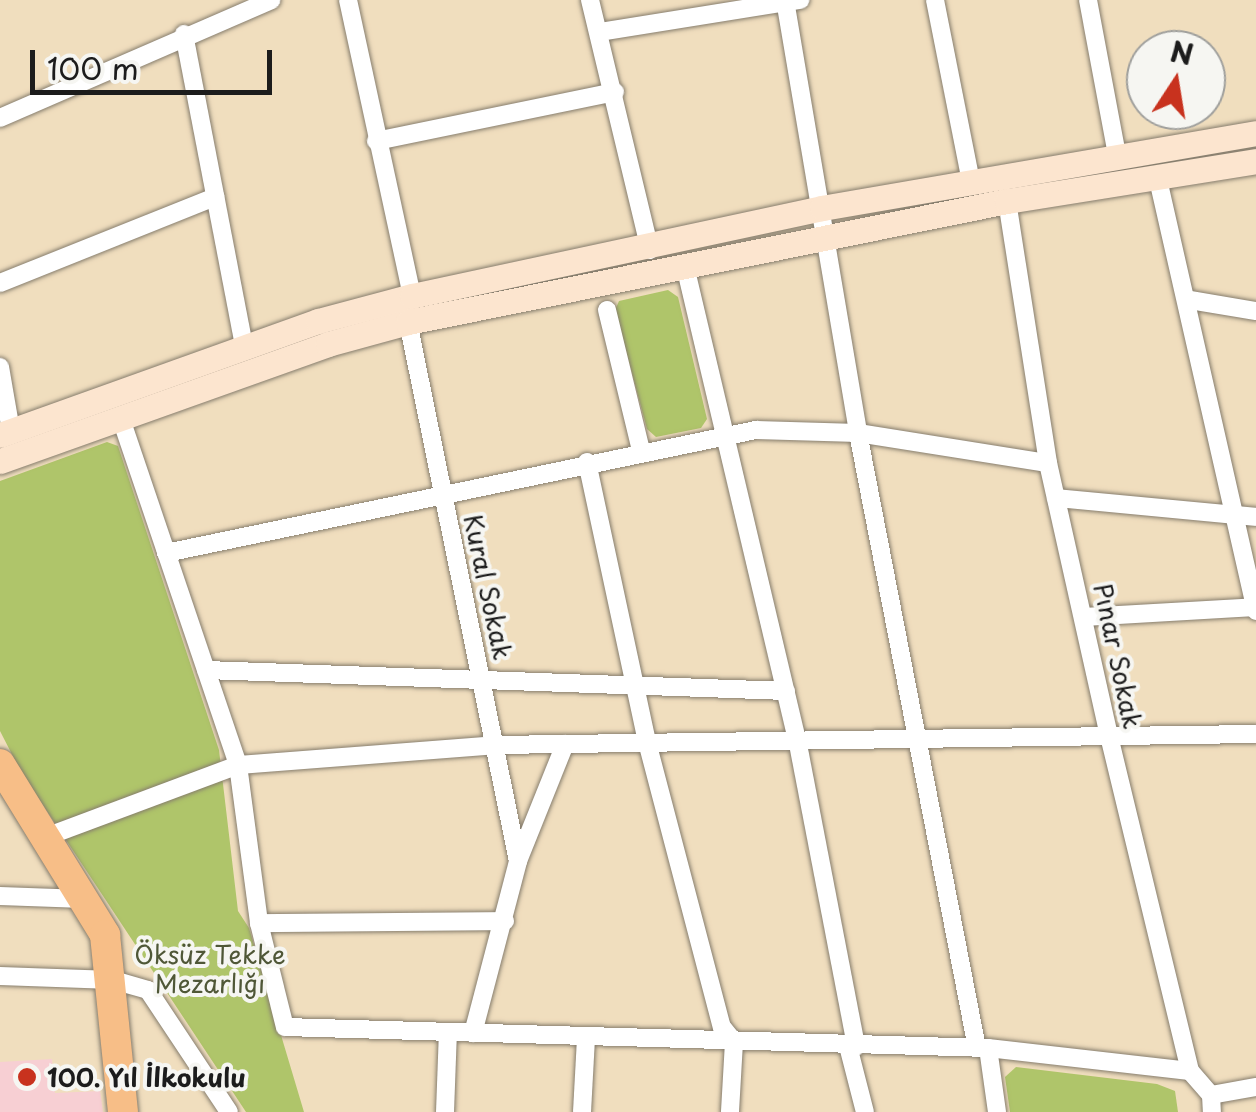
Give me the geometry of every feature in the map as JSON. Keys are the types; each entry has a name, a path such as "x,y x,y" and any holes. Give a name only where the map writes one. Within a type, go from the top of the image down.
{"main road":[{"path":"6,433 244,347 822,208 1256,133"},
{"path":"0,461 410,309 685,266 1006,201 1256,161"},
{"path":"0,764 106,936 123,1112"}],"street":[{"path":"0,118 184,34 272,0"},
{"name":"Kural Sokak","path":"348,0 518,861"},
{"path":"590,0 650,250"},
{"path":"935,0 971,182"},
{"path":"1088,0 1117,155"},
{"path":"600,32 790,1 858,433 997,1112"},
{"path":"184,34 244,347"},
{"path":"376,140 615,92"},
{"path":"1084,618 1256,609 1190,300 1157,175"},
{"path":"0,283 215,197"},
{"name":"Pınar Sokak","path":"1006,201 1048,463 1190,1071 1211,1104"},
{"path":"685,266 798,739 865,1112"},
{"path":"1190,300 1256,311"},
{"path":"607,310 641,452"},
{"path":"0,367 6,433"},
{"path":"120,416 238,764 259,922 285,1027 983,1048 1190,1071"},
{"path":"166,553 725,435 858,433 1048,463"},
{"path":"586,462 647,742 722,1027 734,1042 730,1112"},
{"path":"1056,498 1256,517"},
{"path":"206,670 786,692"},
{"path":"44,838 238,764 495,745 1256,734"},
{"path":"473,1033 518,861 565,744"},
{"path":"0,896 84,899"},
{"path":"259,922 504,921"},
{"path":"0,976 113,980 148,990 229,1112"},
{"path":"445,1112 448,1032"},
{"path":"582,1112 586,1037"},
{"path":"1211,1104 1256,1087"}],"shaded area":[{"name":"100. Yıl İlkokulu","path":"52,1059 55,1093 100,1091 103,1112 0,1112 0,1062"}],"green space":[{"path":"668,290 678,297 707,419 701,428 656,437 647,429 615,310 619,301"},
{"name":"Öksüz Tekke Mezarlığı","path":"107,442 118,446 219,750 238,911 249,928 304,1112 246,1112 21,772 0,731 0,481"},
{"path":"1016,1067 1157,1084 1175,1091 1178,1112 1010,1112 1005,1077"}],"place":[{"name":"100. Yıl İlkokulu","path":"27,1077"}]}
